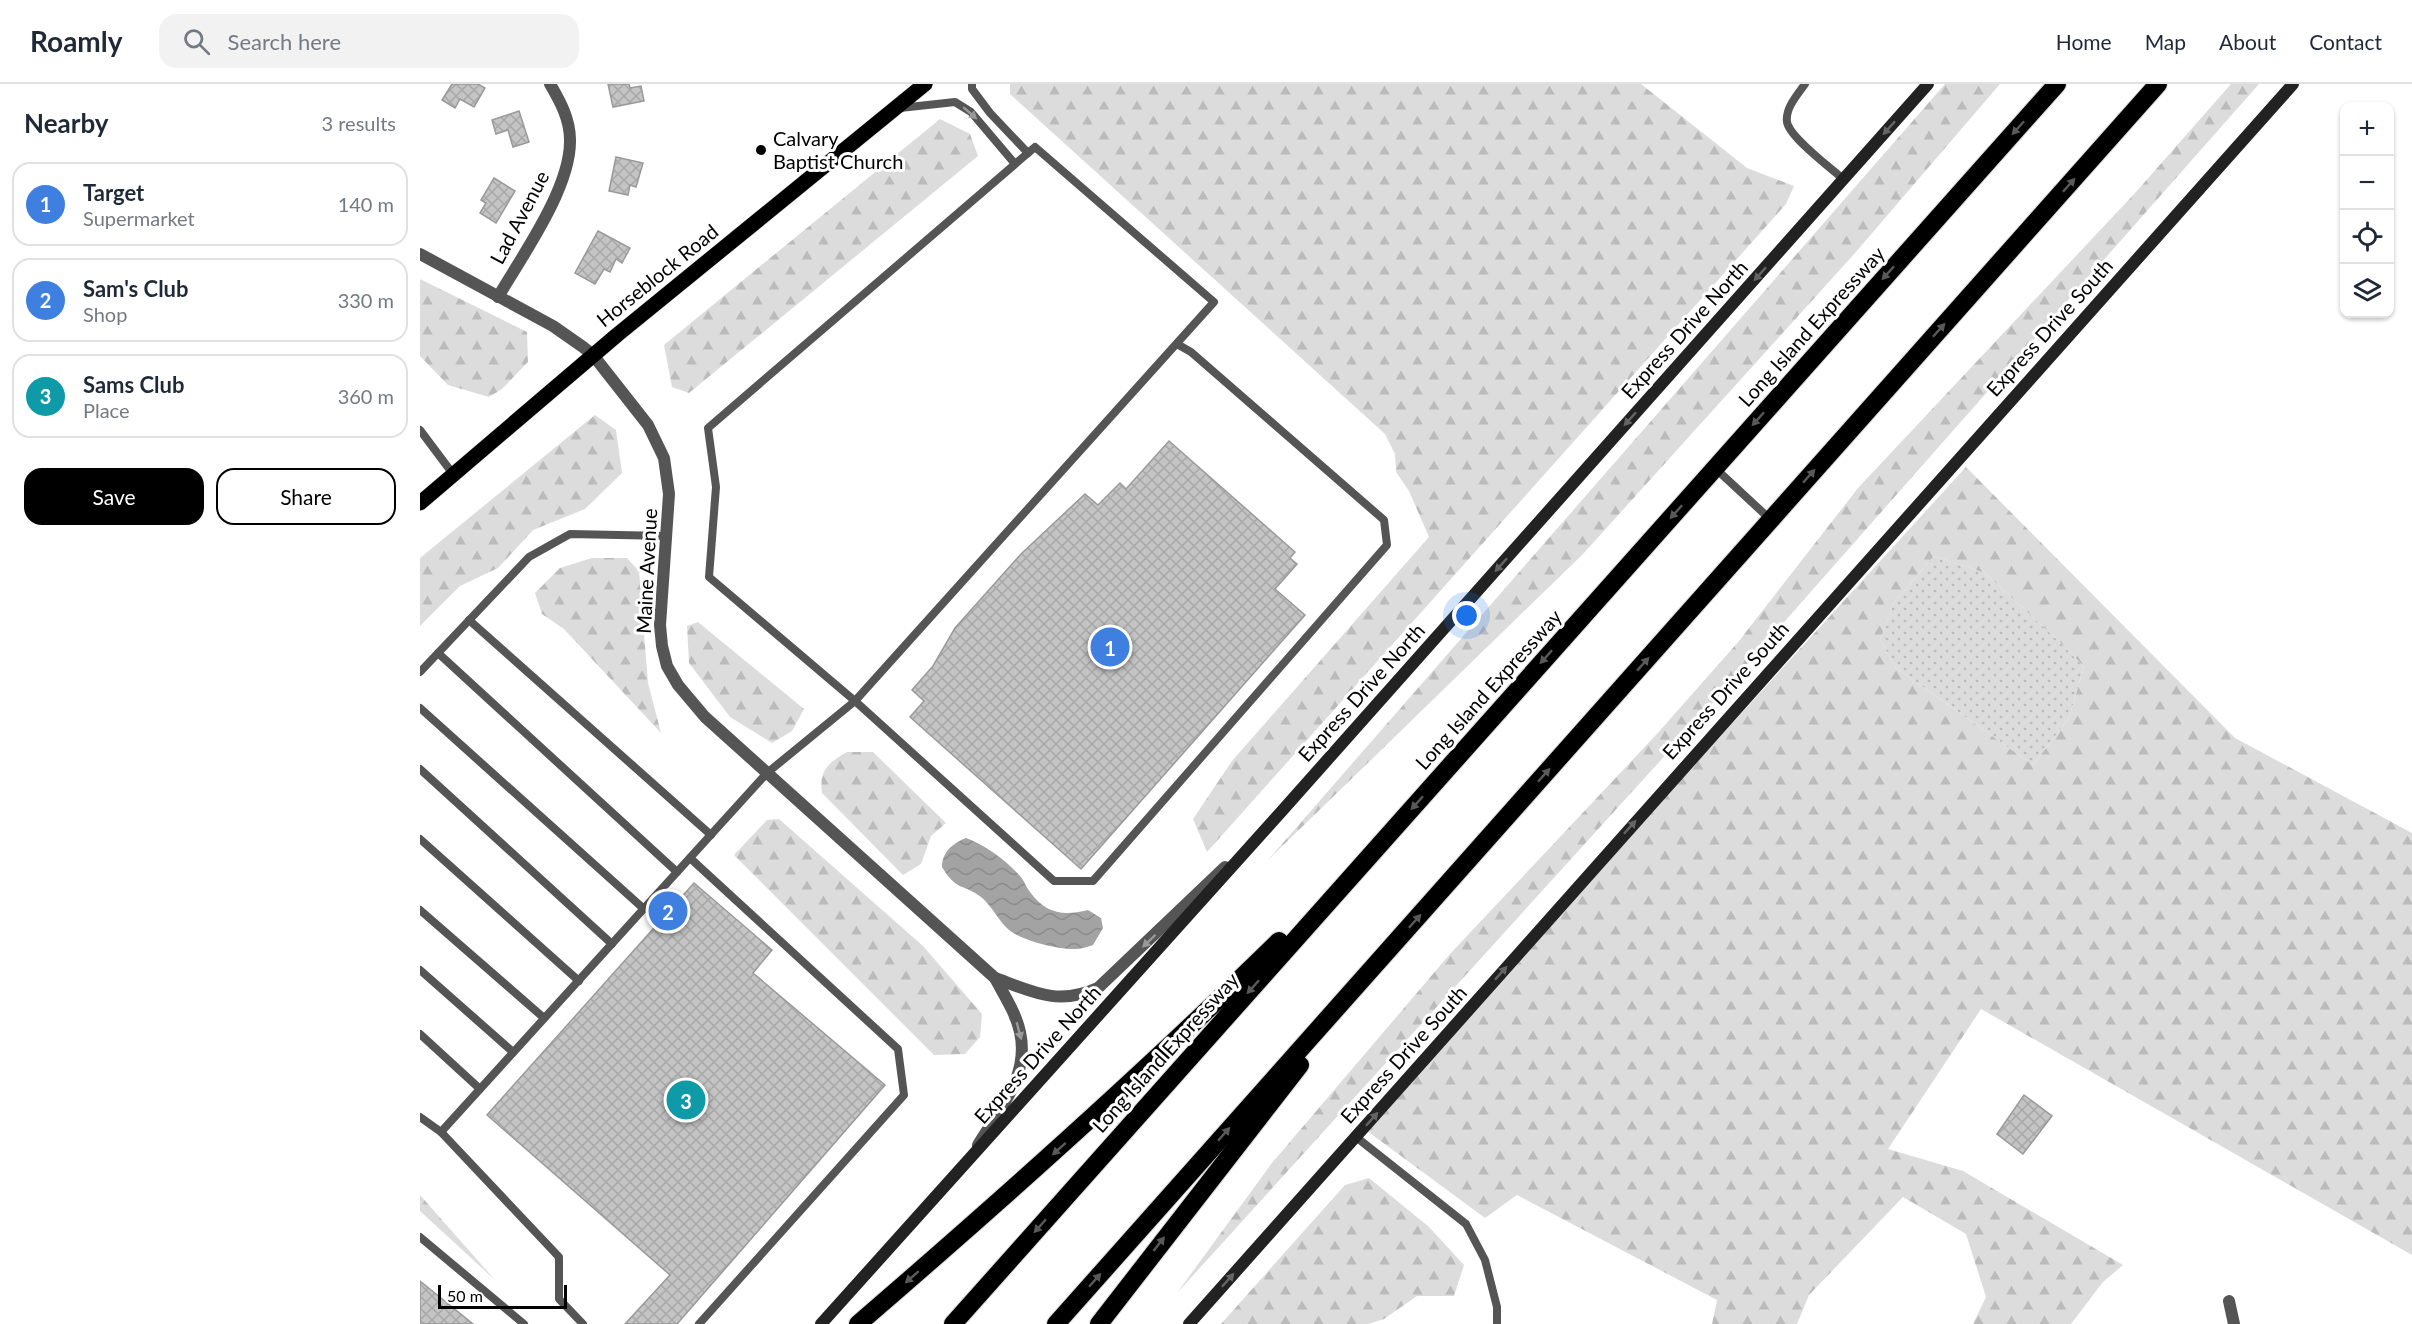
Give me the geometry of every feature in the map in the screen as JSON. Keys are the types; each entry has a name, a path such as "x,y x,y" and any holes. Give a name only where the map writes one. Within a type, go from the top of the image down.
{"highway":[{"name":"Long Island Expressway","path":"953,1324 2056,84"},
{"path":"1056,1324 2158,84"},
{"path":"858,1324 1075,1135 1184,1034 1390,833"},
{"path":"1099,1324 1169,1231 1238,1147 1376,964"}],"main road":[{"name":"Horseblock Road","path":"420,503 593,355 925,84"},
{"name":"Express Drive North","path":"821,1324 1281,812 1928,84"},
{"name":"Express Drive South","path":"1189,1324 2293,84"}],"street":[{"name":"Lad Avenue","path":"498,297 538,230 564,178 570,140 564,107 550,84"},
{"name":"Maine Avenue","path":"420,254 553,326 593,355 643,418 658,442 668,476 667,536 660,625 662,646 667,666 690,702 995,978"},
{"path":"995,978 1048,997 1060,998 1087,993 1098,988 1281,812"},
{"path":"969,1159 1016,1084 1022,1058 1020,1030 995,978"},
{"path":"2229,1301 2234,1324"}],"lane":[{"path":"972,84 972,89 990,113 1028,153"},
{"path":"1805,84 1789,108 1787,122 1792,133 1844,179"},
{"path":"895,108 955,102 971,112 1015,164"},
{"path":"441,1132 767,773 855,701 1177,344 1215,302 1035,147 708,428 716,487 709,577 855,701 1054,880 1093,881 1388,545 1384,520 1191,352 1177,344"},
{"path":"420,429 453,474"},
{"path":"1714,468 1771,520"},
{"path":"420,672 529,557 570,534 667,536"},
{"path":"470,620 711,835"},
{"path":"438,653 677,872"},
{"path":"420,708 644,909"},
{"path":"420,769 612,944"},
{"path":"420,839 579,981"},
{"path":"690,858 898,1049 904,1095 699,1324"},
{"path":"420,910 544,1018"},
{"path":"420,970 513,1052"},
{"path":"420,1034 480,1089"},
{"path":"420,1117 441,1132 559,1257 559,1299 583,1324"},
{"path":"1356,1137 1466,1224 1485,1260 1497,1307 1497,1324"},
{"path":"420,1237 524,1324"}],"green space":[{"path":"1010,84 1641,84 1747,168 1794,186 1786,204 1207,852 1193,819 1232,761 1429,537 1409,491 1396,472 1395,454 1385,434 1010,94"},
{"path":"1945,84 2000,84 1855,253 1583,554 1268,860"},
{"path":"2231,84 2259,84 1710,706 1177,1293 1272,1163 1450,954 1656,735 1739,641 1858,488 2136,192"},
{"path":"940,119 970,134 978,156 689,393 672,387 664,345"},
{"path":"420,279 527,332 528,362 502,389 489,397 448,385 420,356"},
{"path":"595,415 616,430 622,473 585,509 533,530 498,568 460,586 420,626 420,558"},
{"path":"1966,467 2235,738 2412,833 2412,1255 1981,1009 1888,1149 1963,1171 2123,1265 2103,1282 2071,1324 1973,1324 1986,1297 1966,1234 1903,1197 1809,1295 1797,1324 1712,1324 1717,1300 1517,1195 1485,1218 1363,1128","holes":["1934,556 1985,573 2084,667 2069,718 2033,765 1896,668 1880,640 1893,604"]},
{"path":"1934,556 1985,573 2084,667 2069,718 2033,765 1896,668 1880,640 1893,604"},
{"path":"592,558 627,558 639,571 648,683 661,733 564,629 542,614 535,593 560,568"},
{"path":"698,622 804,709 792,731 772,743 730,717 689,663 687,626"},
{"path":"847,752 873,752 946,823 931,836 921,864 903,875 822,793 822,778 826,768"},
{"path":"779,819 923,946 982,1014 980,1037 965,1054 934,1055 734,855 767,820"},
{"path":"1369,1178 1429,1227 1464,1265 1454,1296 1417,1296 1384,1319 1368,1324 1221,1324 1345,1185"},
{"path":"420,1195 495,1280 420,1211"}],"water":[{"path":"966,838 988,849 1008,864 1042,905 1063,913 1088,910 1101,918 1103,928 1093,945 1077,949 1059,948 1021,937 1008,929 985,901 975,893 956,884 942,867 942,862 949,849"}],"building":[{"path":"452,84 478,84 485,88 474,107 460,99 455,108 442,100"},
{"path":"608,84 629,84 630,88 641,86 644,101 613,107"},
{"path":"519,111 529,142 513,147 508,130 496,134 492,120"},
{"path":"616,157 643,163 636,187 630,185 628,195 609,191"},
{"path":"494,178 515,191 496,223 480,213 486,203 481,200"},
{"path":"598,231 630,248 622,263 616,259 610,272 604,269 595,284 575,273"},
{"path":"1169,441 1295,552 1290,558 1297,564 1275,589 1305,615 1081,869 910,717 924,701 912,690 933,666 955,628 1021,554 1085,494 1098,505 1120,483 1126,489"},
{"path":"694,883 772,950 753,973 885,1085 677,1324 625,1324 670,1275 487,1115"},
{"path":"2024,1095 2052,1116 2023,1154 1997,1134"},
{"path":"420,1281 473,1324 420,1324"}],"place":[{"name":"Calvary Baptist Church","path":"761,150"},
{"name":"Target","path":"1110,647"},
{"name":"Sam's Club","path":"668,911"},
{"name":"Sams Club","path":"686,1100"}]}
